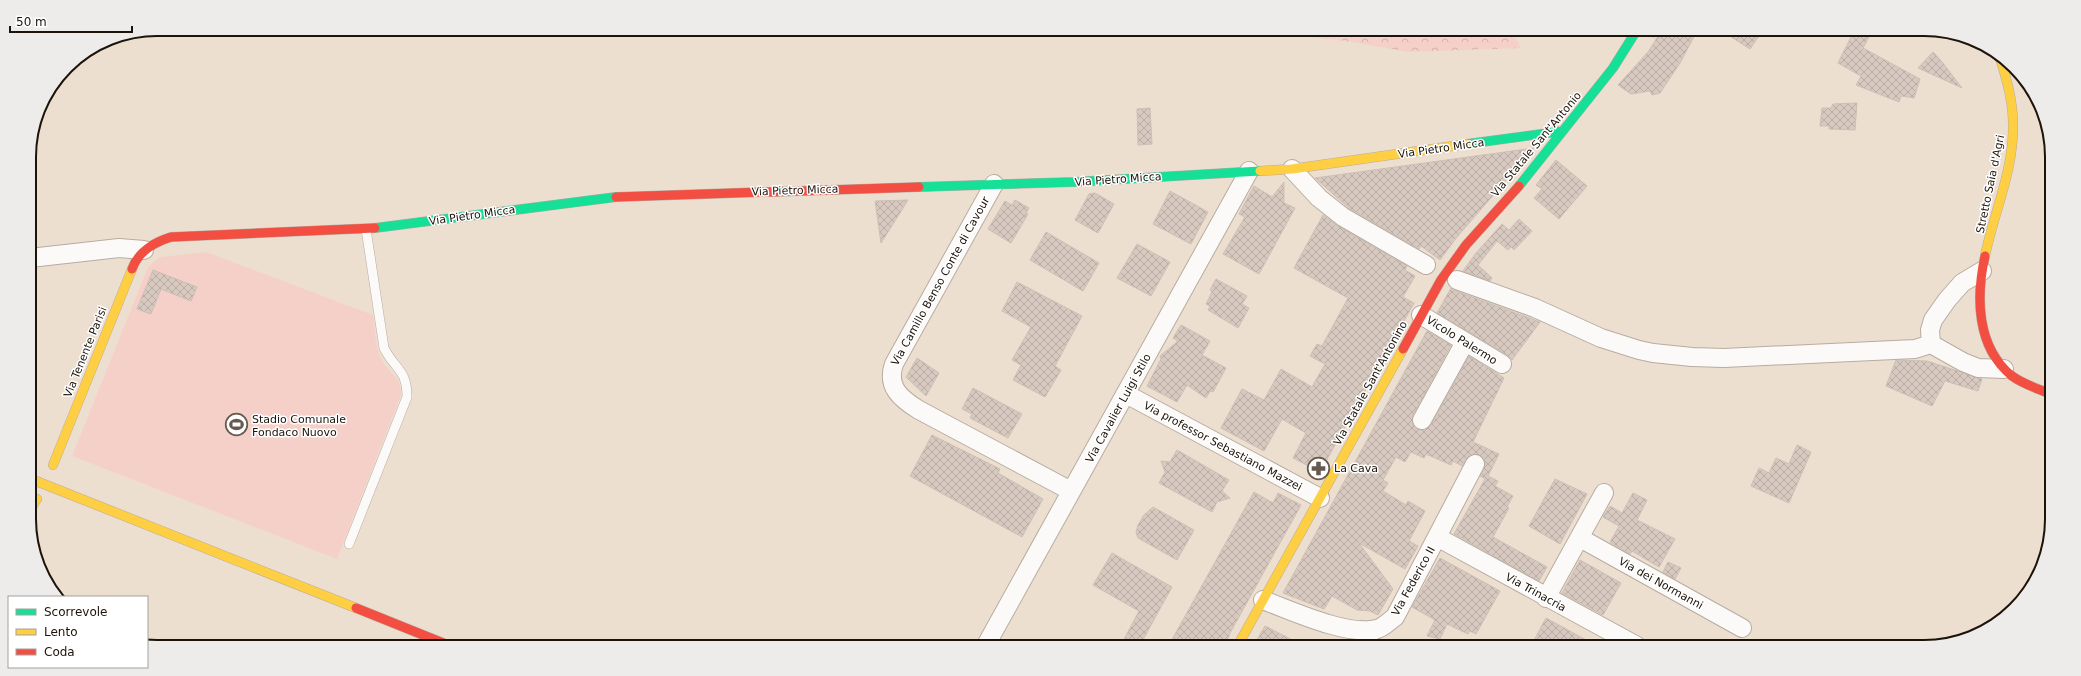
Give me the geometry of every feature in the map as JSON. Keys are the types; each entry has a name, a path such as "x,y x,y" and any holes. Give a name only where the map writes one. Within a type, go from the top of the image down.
{"main road":[{"name":"Via Statale Sant'Antonio","path":"1449,276 1482,225 1524,180 1613,68 1633,36"},
{"name":"Stretto Saia d'Agri","path":"2002,65 2006,75 2013,132 2010,158 1982,271 1978,295 1980,323 1989,347 2004,370"},
{"name":"Via Pietro Micca","path":"144,250 152,244 171,237 366,229 603,197 1074,182 1292,169 1563,131"},
{"name":"Via Tenente Parisi","path":"53,466 128,274 144,250"},
{"name":"Via Statale Sant'Antonino","path":"1241,640 1422,315 1449,276"},
{"path":"2004,370 2023,382 2045,391"},
{"path":"36,481 435,640"}],"street":[{"path":"1292,169 1319,198 1343,218 1426,265"},
{"name":"Via Cavalier Luigi Stilo","path":"989,640 1250,171"},
{"name":"Via Camillo Benso Conte di Cavour","path":"994,184 894,364 890,374 893,384 904,401 918,410 1071,492"},
{"path":"36,257 120,248 144,250"},
{"path":"1931,344 1930,330 1933,320 1947,300 1962,283 1982,271"},
{"path":"1449,276 1535,308 1601,338 1639,350 1670,355 1724,358 1915,349 1931,344 1963,362 1978,368 2004,370"},
{"name":"Vicolo Palermo","path":"1422,315 1502,364"},
{"path":"1422,420 1465,342"},
{"name":"Via professor Sebastiano Mazzei","path":"1126,394 1320,498"},
{"name":"Via Federico II","path":"1263,600 1323,623 1367,637 1376,629 1387,624 1395,617 1475,464"},
{"path":"1546,598 1604,493"},
{"name":"Via Trinacria","path":"1437,537 1546,598 1626,640"},
{"name":"Via dei Normanni","path":"1580,538 1742,628"}],"lane":[{"path":"349,544 407,397 405,376 388,356 384,348 366,229"}],"green space":[{"path":"1299,36 1515,36 1521,48 1409,52 1345,41"},
{"name":"Stadio Comunale Fondaco Nuovo","path":"206,252 373,315 376,343 379,353 384,363 397,378 401,395 337,559 72,456 148,267 160,257"}],"building":[{"path":"1658,36 1694,36 1680,63 1660,93 1652,95 1650,91 1631,94 1618,85 1648,52"},
{"path":"1730,36 1759,36 1750,49"},
{"path":"1852,36 1869,36 1863,48 1920,79 1914,98 1901,96 1899,102 1856,85 1861,76 1838,63"},
{"path":"1933,52 1943,63 1962,88 1918,68"},
{"path":"1857,103 1855,130 1829,129 1829,126 1820,126 1822,108 1831,108 1833,104"},
{"path":"1150,108 1152,144 1138,145 1137,109"},
{"path":"1534,148 1457,237 1440,260 1421,246 1419,249 1349,208 1315,178"},
{"path":"1556,160 1587,186 1559,219 1534,198 1542,189 1536,185"},
{"path":"1284,182 1284,203 1295,208 1259,274 1223,254 1245,217 1239,214 1254,186 1272,197"},
{"path":"1170,191 1208,212 1191,244 1153,224"},
{"path":"1095,193 1114,204 1098,233 1075,220 1089,194"},
{"path":"908,200 900,213 881,243 875,201"},
{"path":"1015,200 1029,208 1026,213 1028,214 1011,243 988,229 1005,201 1012,205"},
{"path":"1323,215 1338,226 1407,266 1405,270 1415,276 1403,297 1414,303 1320,472 1293,458 1306,433 1282,419 1264,451 1221,428 1242,389 1264,400 1281,369 1312,387 1325,364 1310,356 1317,344 1322,346 1348,298 1294,268"},
{"path":"1519,219 1532,231 1514,250 1511,247 1508,250 1497,241 1478,265 1492,278 1490,281 1463,271 1476,253 1502,224 1509,230"},
{"path":"1046,232 1099,263 1083,291 1030,260"},
{"path":"1137,244 1170,262 1151,296 1117,278"},
{"path":"153,270 197,287 191,301 161,289 151,314 137,309"},
{"path":"1216,279 1247,296 1242,304 1249,308 1238,328 1208,310 1210,306 1206,304 1212,292 1210,290"},
{"path":"1017,282 1082,316 1055,366 1061,370 1045,397 1013,380 1021,365 1012,360 1031,327 1002,311"},
{"path":"1451,288 1540,322 1512,360 1507,355 1437,313"},
{"path":"1181,325 1210,341 1202,355 1226,368 1213,392 1210,391 1206,398 1187,385 1177,402 1147,386 1161,359 1160,356 1178,341 1173,338"},
{"path":"1427,331 1451,345 1413,415 1413,425 1422,430 1431,425 1469,356 1504,378 1473,442 1499,454 1488,476 1498,481 1495,486 1513,496 1507,507 1509,508 1493,537 1547,567 1539,581 1454,534 1485,479 1480,476 1485,464 1484,458 1475,454 1470,455 1462,466 1453,461 1451,465 1426,454 1424,458 1411,452 1405,462 1396,457 1383,480 1388,483 1383,491 1406,505 1408,501 1425,511 1409,541 1418,546 1405,569 1359,543 1393,589 1378,615 1370,611 1357,610 1332,596 1324,609 1283,593"},
{"path":"917,358 939,373 926,396 906,377"},
{"path":"1896,360 1927,361 1982,379 1978,391 1945,381 1932,406 1886,386"},
{"path":"973,388 1022,414 1008,438 970,418 972,414 962,409"},
{"path":"932,435 1000,469 998,473 1043,499 1022,537 910,476"},
{"path":"1797,445 1811,452 1789,503 1751,486 1759,468 1769,473 1776,458 1789,464"},
{"path":"1177,450 1229,480 1222,491 1230,498 1217,502 1212,512 1159,483 1165,472 1161,461 1170,462"},
{"path":"1555,479 1587,494 1560,544 1529,526"},
{"path":"1254,492 1273,503 1278,493 1301,505 1230,633 1228,640 1172,640"},
{"path":"1633,493 1647,500 1637,520 1675,539 1659,567 1632,551 1630,554 1610,542 1619,526 1603,517 1610,506 1622,513"},
{"path":"1153,507 1194,530 1177,560 1138,538 1136,532 1138,525 1144,515"},
{"path":"1112,553 1172,587 1143,640 1124,640 1139,611 1093,585"},
{"path":"1440,558 1500,591 1476,634 1470,631 1468,634 1447,624 1440,639 1427,636 1435,620 1412,607"},
{"path":"1580,560 1621,583 1603,615 1562,593"},
{"path":"1668,562 1681,568 1675,579 1663,572"},
{"path":"1546,618 1586,640 1534,640"},
{"path":"1265,626 1292,640 1257,640"}],"traffic: fast":[{"path":"1519,186 1613,68 1633,36"},
{"path":"1467,144 1563,131"},
{"path":"919,187 1074,182 1260,171"},
{"path":"375,228 616,197"}],"traffic: slow":[{"path":"1985,256 2007,174 2012,141 2012,106 2007,80 2002,64"},
{"path":"1260,171 1292,169 1467,144"},
{"path":"53,465 132,269"},
{"path":"1241,640 1403,349"},
{"path":"36,481 356,608"}],"traffic: jam":[{"path":"1403,349 1441,280 1466,245 1519,186"},
{"path":"616,197 919,187"},
{"path":"132,269 138,258 148,248 171,237 375,228"},
{"path":"1985,256 1980,288 1980,304 1985,336 1991,351 2000,364 2012,376 2025,384 2045,392"},
{"path":"356,608 436,640"}],"place":[{"name":"Stadio Comunale Fondaco Nuovo","path":"237,425"},
{"name":"La Cava","path":"1319,468"}]}
